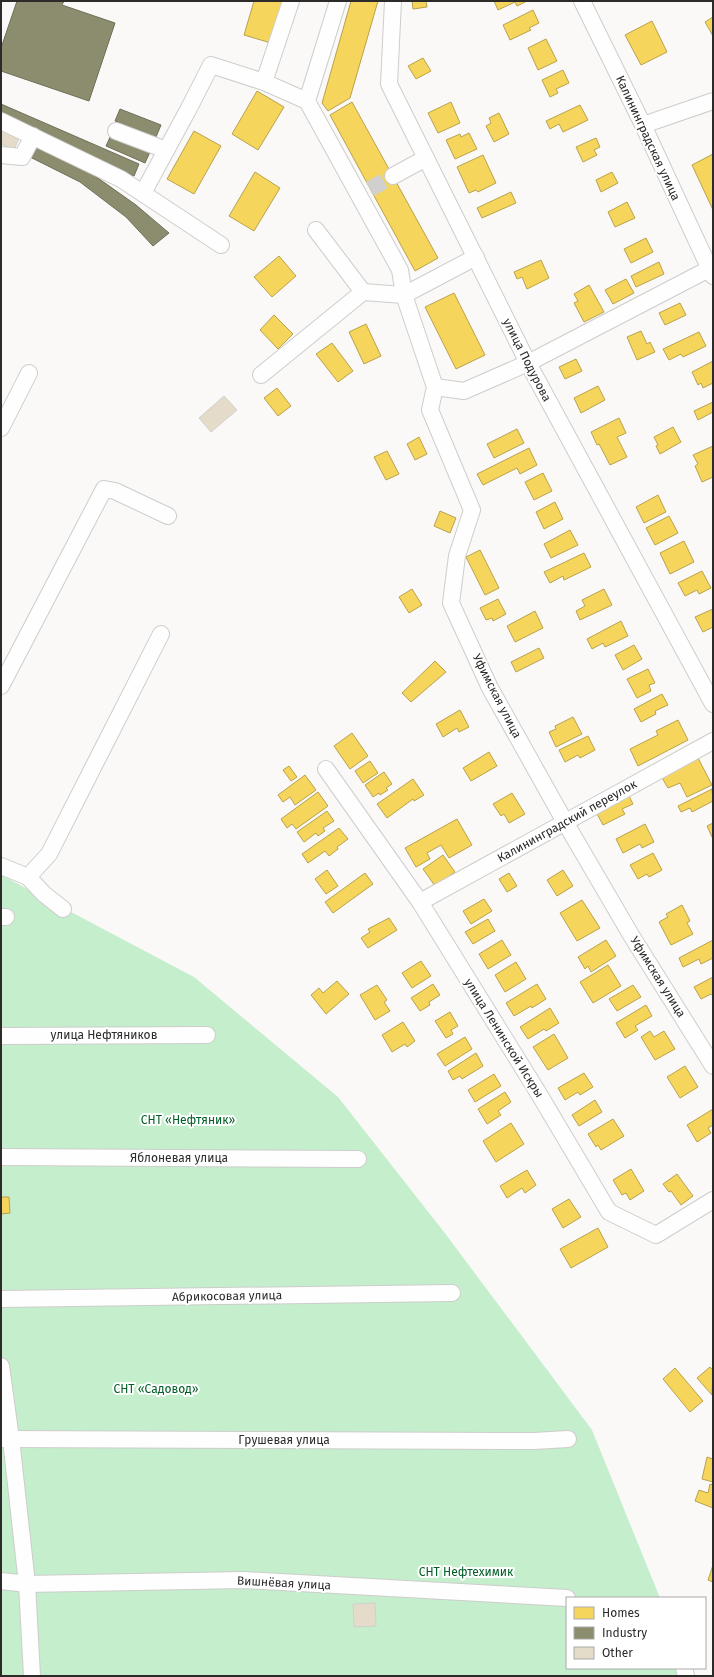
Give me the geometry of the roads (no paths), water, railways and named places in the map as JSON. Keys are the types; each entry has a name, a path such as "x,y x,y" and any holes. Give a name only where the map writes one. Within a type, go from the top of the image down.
{"street":[{"path":"264,82 291,1"},
{"path":"307,101 338,1"},
{"name":"улица Подурова","path":"393,1 389,84 528,363 713,704"},
{"name":"Калининградская улица","path":"582,1 643,125 711,272"},
{"path":"144,193 211,65 264,82 307,101 364,192 400,270 404,295 435,387 464,391 528,363 711,272"},
{"path":"643,125 713,101"},
{"path":"1,120 122,179 221,245"},
{"path":"116,131 166,150"},
{"path":"1,155 22,157 33,136"},
{"path":"393,176 426,158"},
{"path":"316,230 363,292"},
{"path":"261,376 363,292 404,295 476,257"},
{"path":"1,428 29,373"},
{"name":"Уфимская улица","path":"435,387 430,410 472,510 457,556 451,603 490,688 565,822 632,935 713,1066"},
{"path":"1,686 104,489 115,491 168,516"},
{"path":"28,877 49,854 161,634"},
{"name":"Калининградский переулок","path":"420,902 713,741"},
{"name":"улица Ленинской Искры","path":"326,769 420,902 539,1094 609,1212 656,1235 713,1200"},
{"path":"1,866 28,877 44,894 63,909"},
{"name":"улица Нефтяников","path":"1,1036 206,1035"},
{"name":"Яблоневая улица","path":"1,1157 358,1159"},
{"name":"Абрикосовая улица","path":"1,1299 452,1293"},
{"path":"1,1366 6,1439 27,1584 32,1676"},
{"name":"Грушевая улица","path":"6,1439 534,1441 568,1439"},
{"name":"Вишнёвая улица","path":"1,1581 27,1584 244,1580 566,1598"}],"tunnel":[{"path":"370,189 393,176"}],"park label":[{"name":"СНТ «Нефтяник»","path":"188,1120"},
{"name":"СНТ «Садовод»","path":"156,1389"},
{"name":"СНТ Нефтехимик","path":"466,1572"}]}
